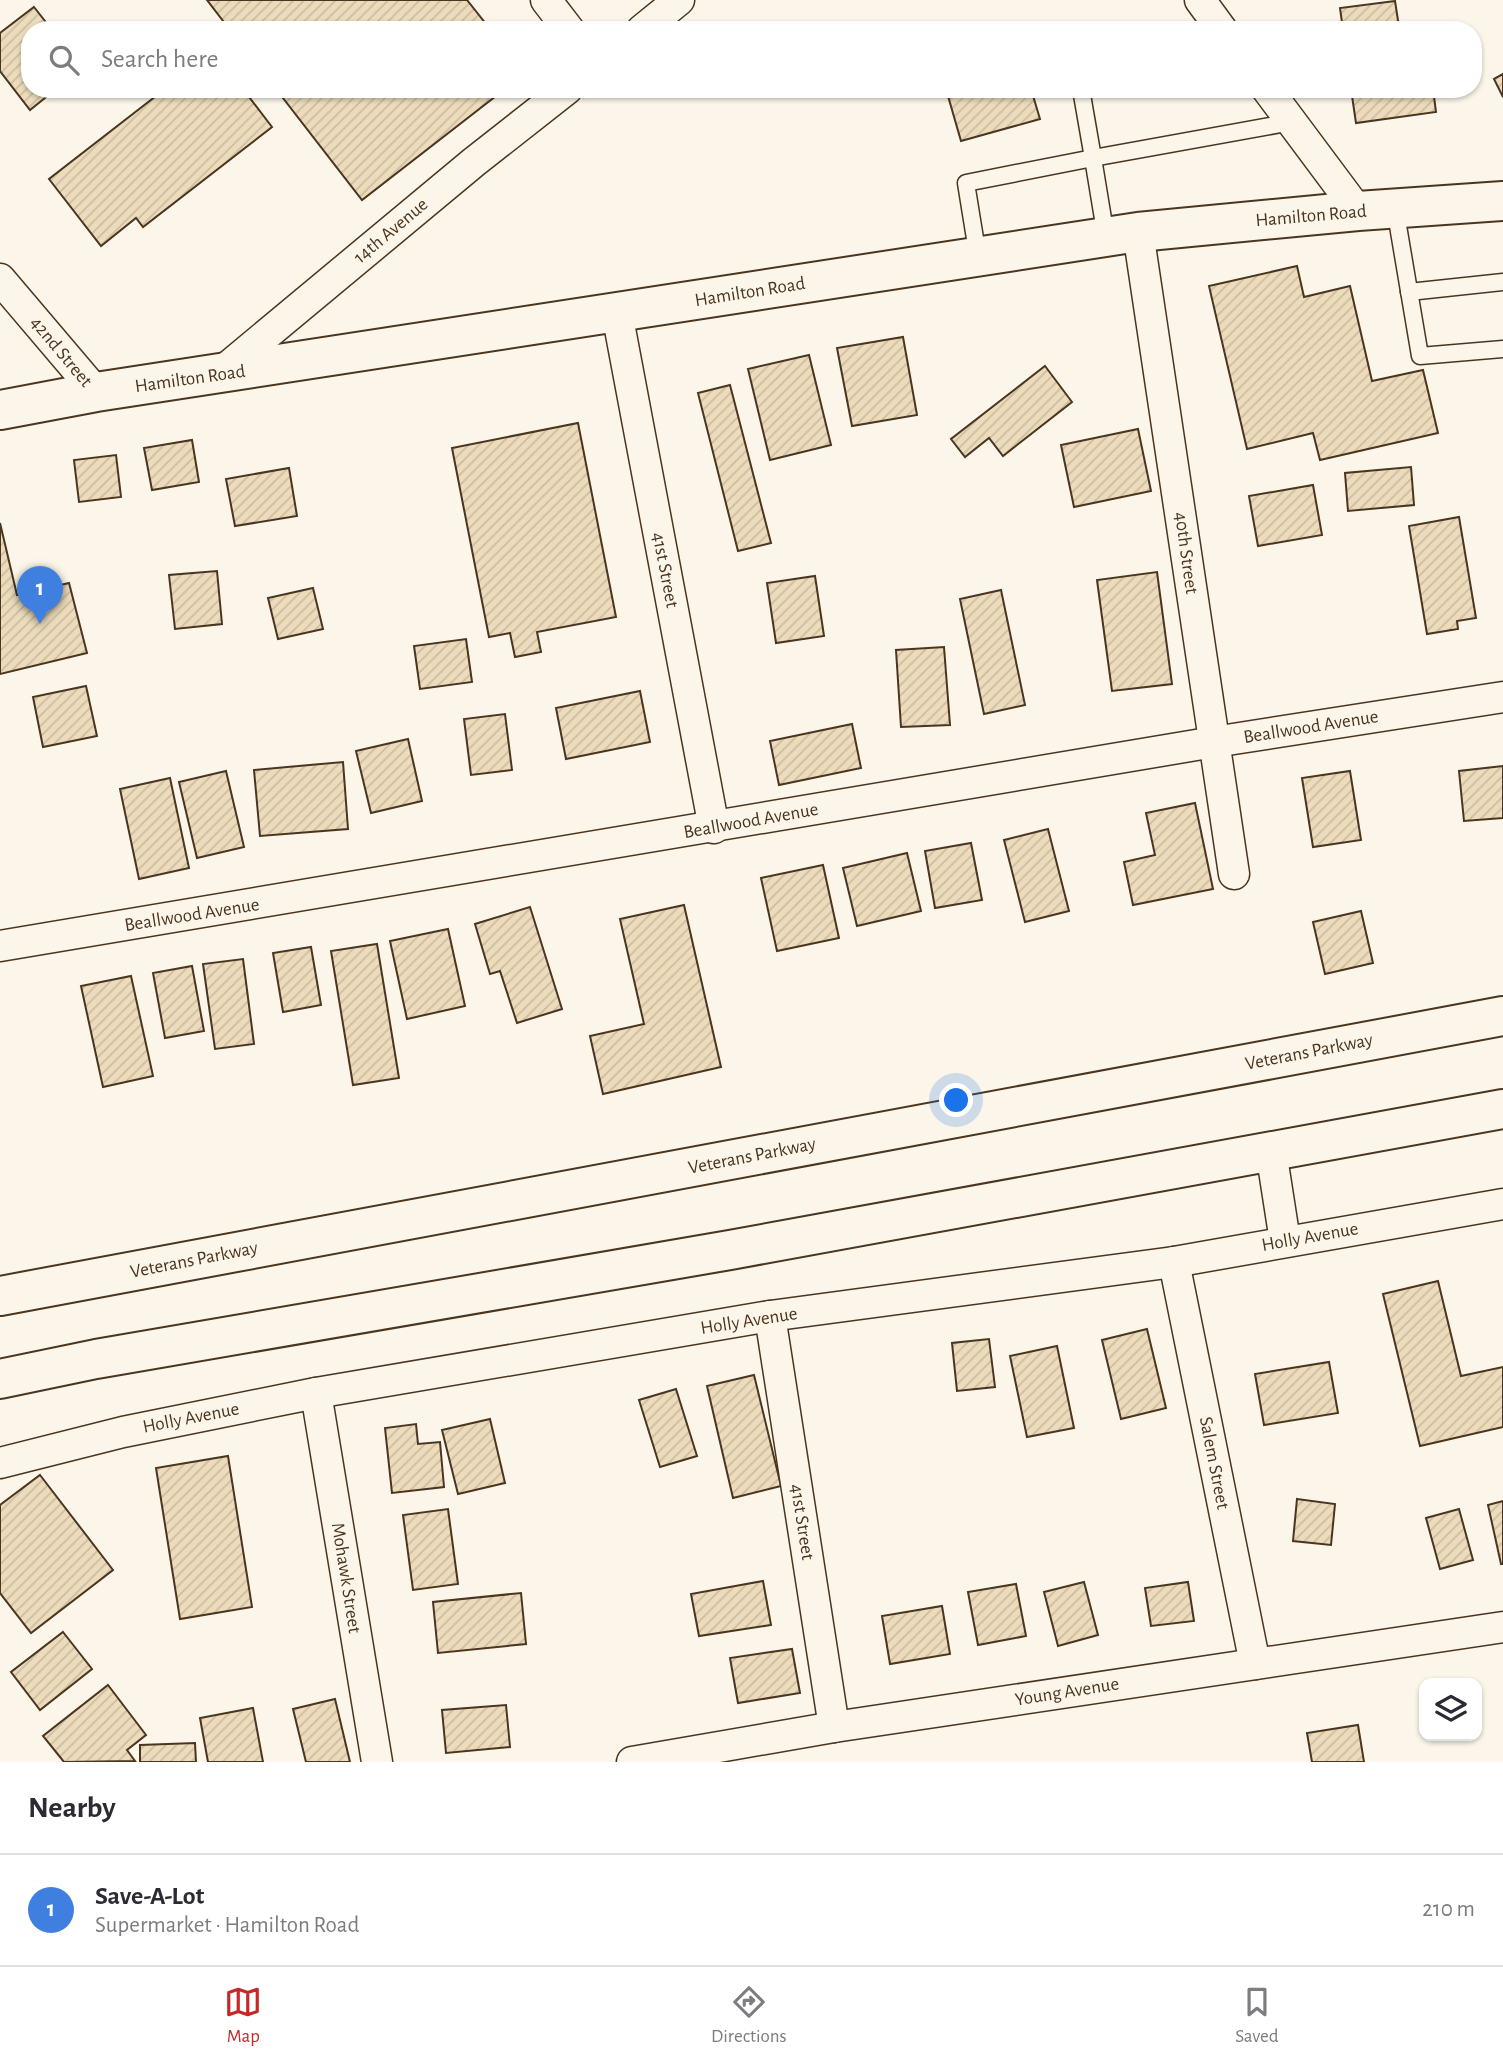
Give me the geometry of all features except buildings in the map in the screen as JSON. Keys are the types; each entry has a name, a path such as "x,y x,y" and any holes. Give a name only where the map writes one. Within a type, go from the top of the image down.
{"main road":[{"name":"Hamilton Road","path":"0,410 96,392 1122,234 1503,201"},
{"name":"Veterans Parkway","path":"0,1296 1503,1016"},
{"path":"0,1379 96,1359 702,1255 1503,1109"}],"street":[{"path":"546,0 562,21"},
{"path":"653,21 679,0"},
{"path":"1200,0 1215,21"},
{"name":"14th Avenue","path":"218,375 474,162 556,98"},
{"path":"1274,98 1292,122 1377,210"},
{"name":"40th Street","path":"1122,234 1214,742 1234,873"},
{"name":"42nd Street","path":"0,279 96,392"},
{"name":"41st Street","path":"617,313 713,828"},
{"name":"Beallwood Avenue","path":"0,946 1214,742 1503,697"},
{"path":"1271,1151 1285,1241"},
{"name":"Holly Avenue","path":"0,1463 123,1432 316,1394 770,1317 1174,1262 1503,1204"},
{"name":"Salem Street","path":"1174,1262 1255,1664"},
{"name":"41st Street","path":"770,1317 834,1727"},
{"name":"Mohawk Street","path":"316,1394 377,1762"},
{"name":"Young Avenue","path":"632,1762 834,1727 1503,1627"}],"lane":[{"path":"1083,98 1093,158 1122,234"},
{"path":"978,257 966,183 1292,122"},
{"path":"1377,210 1409,292 1420,356 1503,349"},
{"path":"1409,292 1503,282"}],"place":[{"name":"Save-A-Lot","path":"40,624"}]}
